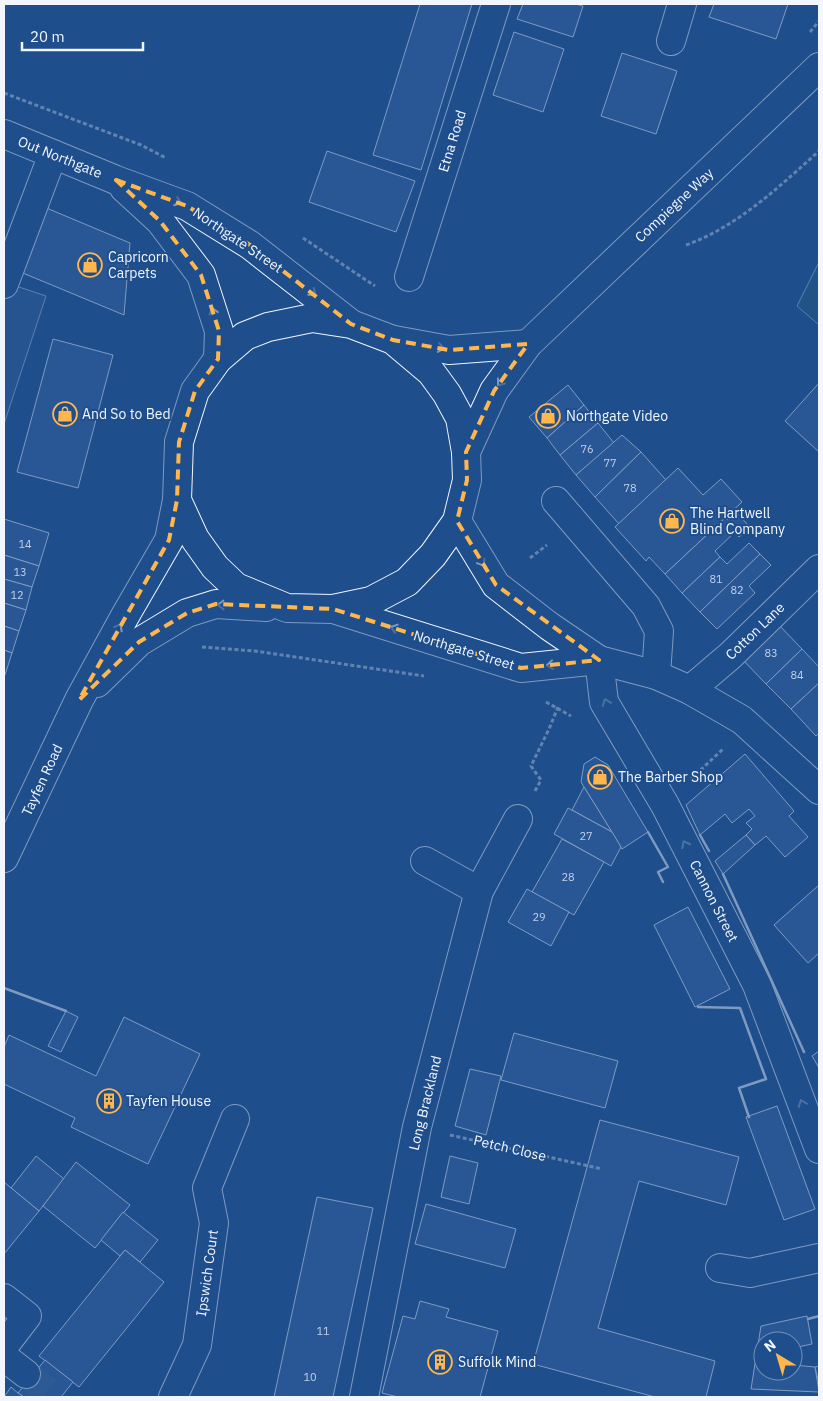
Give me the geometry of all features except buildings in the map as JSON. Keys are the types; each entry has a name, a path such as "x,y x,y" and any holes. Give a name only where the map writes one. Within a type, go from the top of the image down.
{"street":[{"name":"Etna Road","path":"409,277 496,4"},
{"path":"671,40 682,4"},
{"name":"Compiegne Way","path":"466,452 494,391 528,344 819,68"},
{"name":"Out Northgate","path":"4,134 116,180"},
{"path":"4,284 52,154"},
{"path":"116,180 160,221 201,275 219,330 218,359"},
{"name":"Northgate Street","path":"116,180 188,206 250,245 351,324"},
{"name":"Tayfen Road","path":"7,845 79,700 169,540 177,500 178,442 195,391 218,359 245,336 268,326 312,318 351,324"},
{"path":"351,324 393,340 449,350 528,344"},
{"path":"79,700 139,642 187,613 216,604 332,609 371,601 407,582 433,555 457,521 467,480 466,452 460,418 447,394 431,372 393,340"},
{"path":"177,500 195,539 215,567 236,586 287,608"},
{"path":"556,501 646,606 659,631 656,675"},
{"name":"Northgate Street","path":"457,521 496,585 549,626 599,660 656,675 690,690 742,720 819,790"},
{"name":"Cotton Lane","path":"690,690 731,655 819,569"},
{"name":"Northgate Street","path":"332,609 521,668 599,660"},
{"name":"Cannon Street","path":"599,660 604,702 665,805 757,985 819,1149"},
{"name":"Long Brackland","path":"364,1397 418,1127 479,891 518,819"},
{"path":"425,861 479,891"},
{"name":"Ipswich Court","path":"173,1397 197,1345 214,1223 207,1188 235,1119"},
{"path":"720,1268 750,1273 819,1258"},
{"path":"4,1298 27,1316 4,1346"},
{"path":"4,1357 26,1374"}],"path":[{"path":"678,247 706,238 767,197 819,151"},
{"path":"195,647 255,651 428,677"},
{"path":"518,819 541,780 531,766 558,707 540,699"},
{"path":"665,805 729,743"},
{"name":"Petch Close","path":"418,1127 602,1169"}],"highlighted area":[{"path":"116,180 187,206 250,245 351,324 393,340 449,350 528,344 494,391 466,452 467,480 457,521 496,585 599,660 521,668 333,609 216,604 187,613 139,642 79,700 169,540 177,500 179,442 195,391 218,359 219,331 201,275 160,221"}],"shaded area":[{"path":"819,262 819,325 797,306"},
{"path":"4,282 46,296 4,424"}],"tunnel":[{"path":"26,1374 55,1397"}],"wall":[{"path":"648,832 668,867 658,872 663,882"},
{"path":"700,835 709,851"},
{"path":"723,874 804,1052"},
{"path":"4,988 66,1011"},
{"path":"698,1007 740,1008 766,1079 739,1088 749,1117"},
{"path":"808,1319 819,1316"}],"place":[{"name":"Capricorn Carpets","path":"90,265"},
{"name":"And So to Bed","path":"65,414"},
{"name":"Northgate Video","path":"548,416"},
{"name":"The Hartwell Blind Company","path":"672,521"},
{"name":"The Barber Shop","path":"600,777"},
{"name":"Tayfen House","path":"109,1101"},
{"name":"Suffolk Mind","path":"440,1362"}]}
